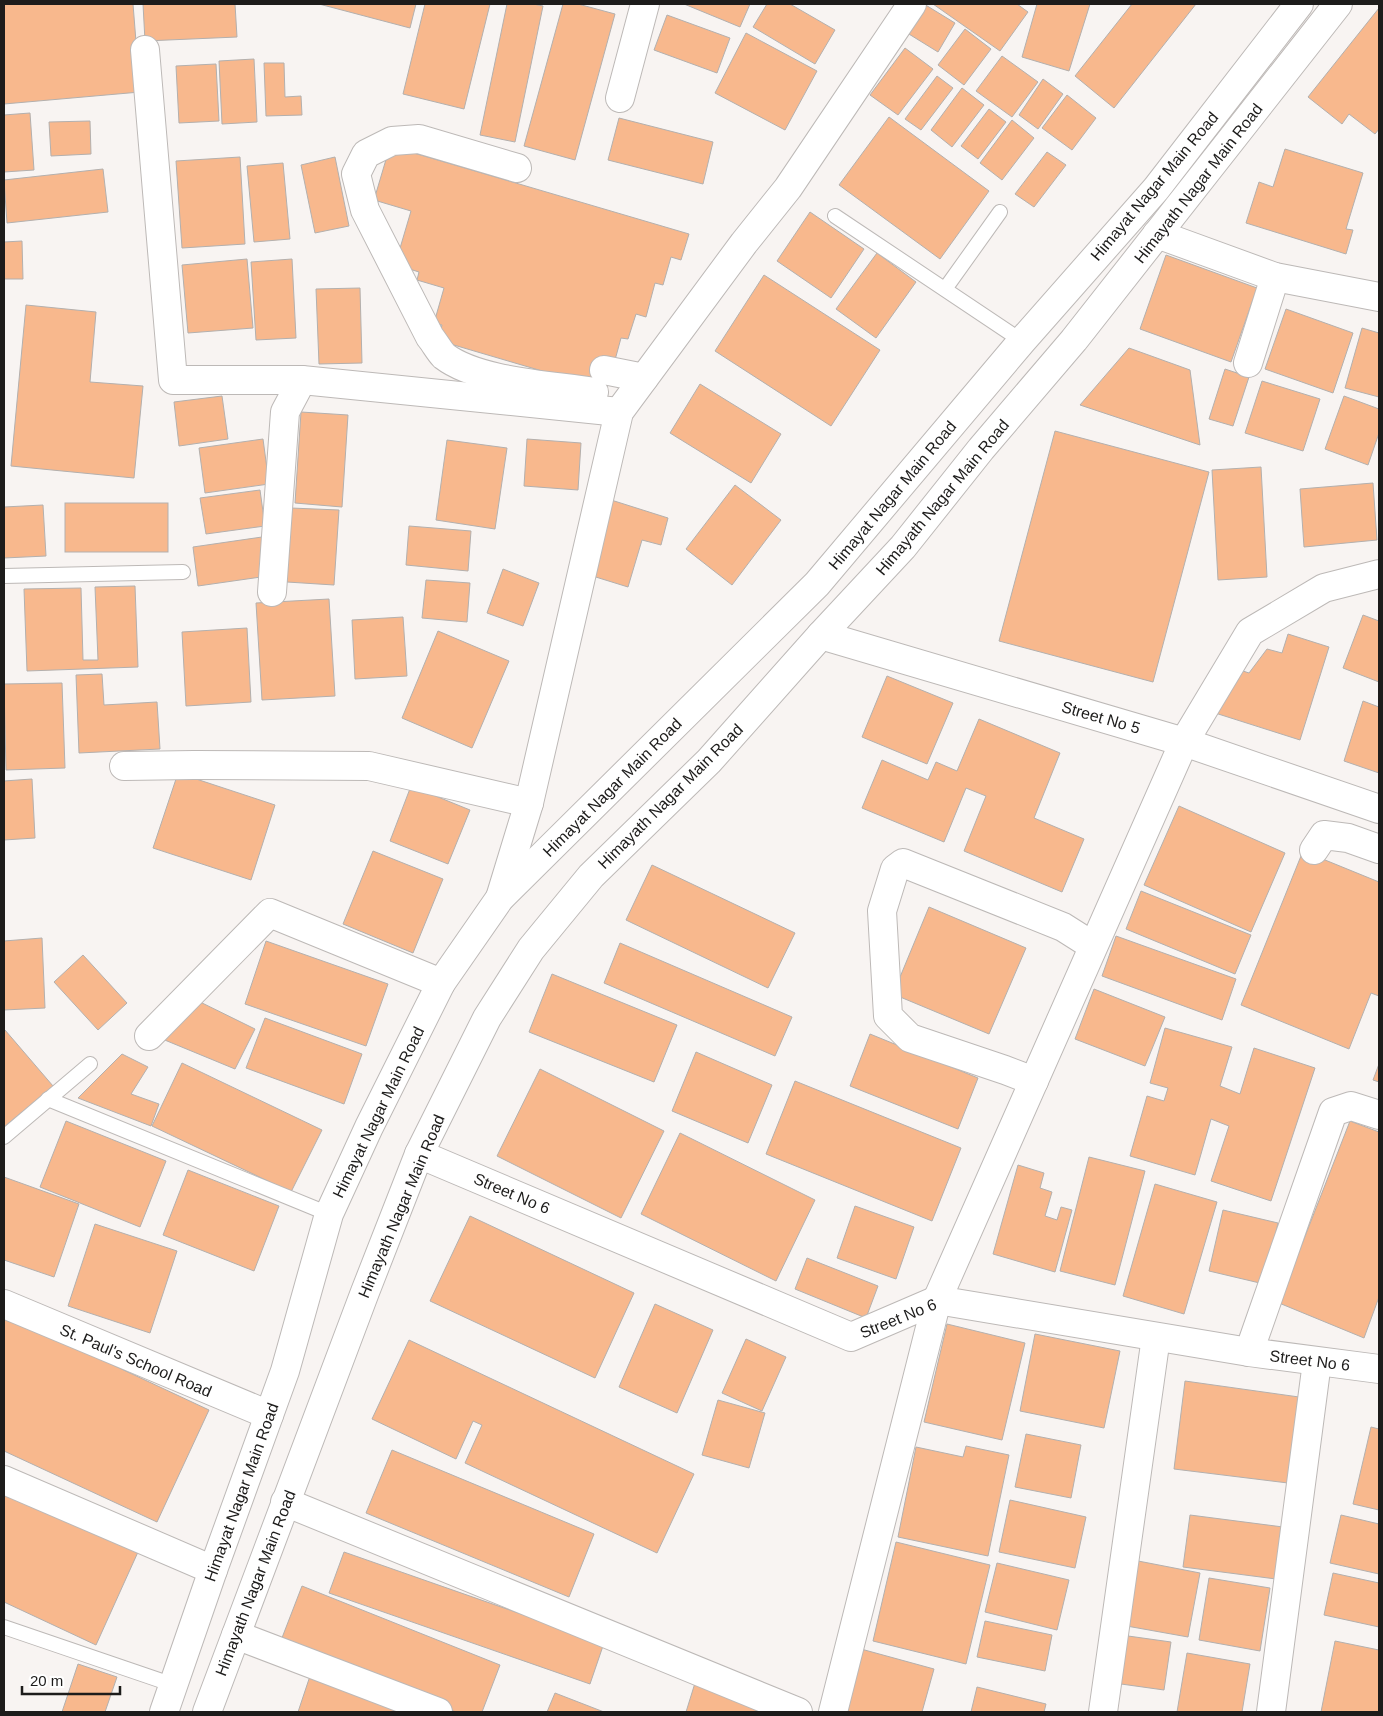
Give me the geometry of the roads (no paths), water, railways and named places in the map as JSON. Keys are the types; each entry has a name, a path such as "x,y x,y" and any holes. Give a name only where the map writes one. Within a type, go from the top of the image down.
{"street":[{"path":"620,98 645,4"},
{"path":"500,898 529,803 631,396 744,243 788,188 912,4"},
{"name":"Himayat Nagar Main Road","path":"164,1712 285,1371 329,1214 369,1127 441,983 500,898 817,584 1022,342 1156,189 1299,4"},
{"name":"Himayath Nagar Main Road","path":"207,1712 285,1502 419,1154 487,1018 531,949 591,876 709,761 902,547 1074,340 1338,4"},
{"path":"145,50 173,380 302,380 631,396"},
{"path":"517,168 419,139 392,140 366,154 356,174 365,210 430,337 443,355 487,376 631,396"},
{"path":"1158,234 1275,277 1379,297"},
{"path":"1248,363 1275,277"},
{"path":"604,370 631,396"},
{"path":"272,592 285,412 302,380"},
{"path":"833,1712 937,1300 1184,742 1250,632 1324,588 1379,574"},
{"name":"Street No 5","path":"821,635 1184,742 1379,809"},
{"path":"124,766 368,766 529,803"},
{"path":"1314,850 1324,835 1348,838 1379,849"},
{"path":"1034,1082 1006,1070 910,1038 888,1016 882,911 895,870 903,863 1063,927 1093,946"},
{"path":"150,1036 270,913 441,983"},
{"path":"1249,1352 1333,1112 1351,1106 1379,1115"},
{"name":"Street No 6","path":"419,1154 851,1337 937,1300 1249,1352 1317,1362 1379,1367"},
{"name":"St. Paul's School Road","path":"4,1304 269,1415"},
{"path":"1104,1712 1156,1337"},
{"path":"1271,1712 1317,1362"},
{"path":"4,1480 213,1570"},
{"path":"285,1502 798,1712"},
{"path":"236,1635 438,1712"}],"lane":[{"path":"946,289 1000,212"},
{"path":"835,216 1022,342"},
{"path":"4,576 183,572"},
{"path":"4,1137 90,1064"},
{"path":"48,1099 329,1214"},
{"path":"4,1627 174,1684"}]}
